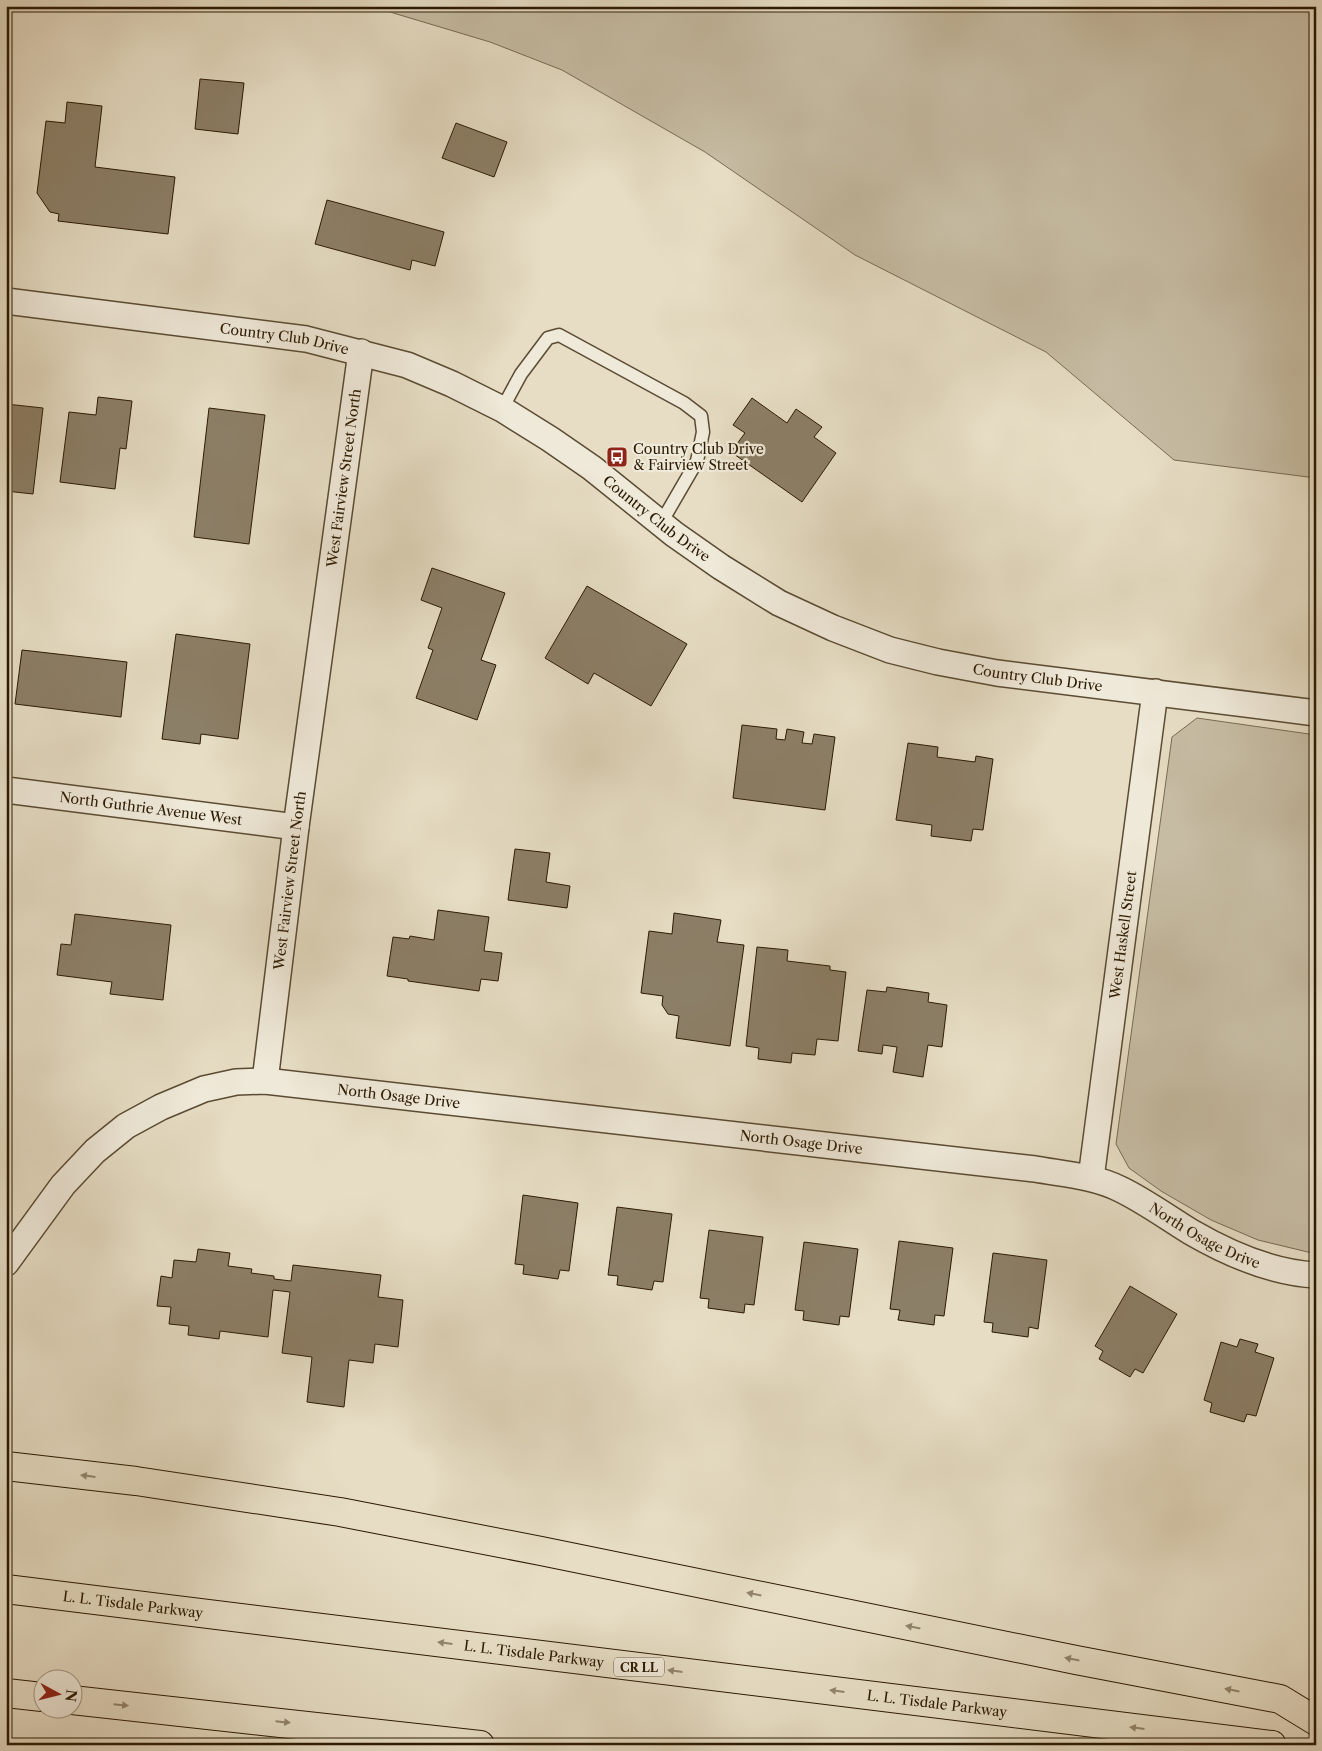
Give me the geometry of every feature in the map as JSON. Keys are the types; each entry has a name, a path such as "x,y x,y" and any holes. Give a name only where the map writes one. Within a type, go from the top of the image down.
{"highway":[{"path":"6,1466 136,1481 340,1512 541,1551 1076,1660 1280,1699 1316,1721"},
{"name":"L. L. Tisdale Parkway","path":"6,1589 1272,1745"},
{"path":"6,1692 32,1696"},
{"path":"82,1701 480,1745"}],"street":[{"name":"Country Club Drive","path":"6,301 306,339 406,365 452,384 502,409 550,439 592,468 661,523 721,567 779,603 832,628 890,650 938,662 997,673 1316,713"},
{"name":"West Fairview Street North","path":"265,1081 296,827 361,352"},
{"name":"West Haskell Street","path":"1091,1178 1155,692"},
{"name":"North Guthrie Avenue West","path":"6,790 296,827"},
{"name":"North Osage Drive","path":"265,1081 1035,1169 1091,1178 1119,1188 1192,1232 1228,1251 1291,1274 1316,1275"},
{"path":"6,1263 63,1185 95,1151 126,1126 204,1089 236,1082 265,1081"}],"lane":[{"path":"502,409 521,374 548,338 559,335 684,403 701,416 703,432 697,461 661,523"}],"shaded area":[{"path":"357,6 1316,6 1316,478 1174,460 1046,352 855,255 705,152 562,70 490,42 380,9"},
{"path":"1197,718 1316,735 1316,1254 1258,1240 1211,1220 1161,1191 1129,1168 1116,1144 1172,737"}],"building":[{"path":"200,79 244,83 238,134 195,129"},
{"path":"67,102 102,106 95,167 175,177 168,234 58,221 59,214 50,212 37,193 46,121 65,123"},
{"path":"456,123 507,142 494,177 442,158"},
{"path":"327,200 444,232 435,266 412,260 410,270 315,244"},
{"path":"98,397 132,401 126,449 120,448 115,489 60,482 69,412 96,415"},
{"path":"752,398 787,423 796,409 822,427 814,437 836,453 802,502 731,452 745,433 733,425"},
{"path":"6,404 43,408 33,494 6,491"},
{"path":"209,408 265,415 249,544 194,537"},
{"path":"432,568 505,593 481,660 496,665 477,720 416,698 433,650 428,648 442,608 421,600"},
{"path":"587,586 687,644 651,706 594,673 588,684 545,658"},
{"path":"176,634 250,644 238,739 201,734 200,744 162,739"},
{"path":"22,650 127,662 121,717 15,704"},
{"path":"742,725 777,729 776,739 785,740 787,729 804,732 802,743 812,744 814,734 835,737 825,810 733,798"},
{"path":"908,743 938,747 937,757 975,762 976,756 993,759 983,830 973,829 971,841 931,836 932,825 896,820"},
{"path":"515,849 550,853 546,882 570,886 567,908 508,900"},
{"path":"438,910 489,917 484,951 502,953 498,981 481,979 479,991 408,981 408,979 387,976 393,937 409,939 410,936 434,940"},
{"path":"674,913 721,920 717,942 744,945 730,1046 676,1038 679,1016 668,1014 662,1005 663,996 641,993 649,931 672,934"},
{"path":"75,914 171,925 163,1000 110,994 112,982 57,975 61,944 71,945"},
{"path":"757,947 788,950 787,961 830,966 830,970 846,972 838,1041 817,1039 815,1055 792,1053 791,1063 758,1059 759,1048 746,1046"},
{"path":"887,987 929,993 928,1002 947,1005 942,1047 928,1045 923,1077 893,1072 897,1047 883,1045 882,1054 858,1051 867,990 886,992"},
{"path":"523,1195 578,1203 569,1271 560,1270 558,1279 523,1274 524,1265 515,1264"},
{"path":"617,1207 672,1214 663,1282 654,1281 652,1290 617,1285 618,1276 608,1275"},
{"path":"709,1230 763,1237 754,1305 745,1304 744,1313 708,1308 709,1299 700,1298"},
{"path":"899,1241 953,1248 944,1316 935,1315 934,1325 898,1320 900,1310 890,1309"},
{"path":"804,1242 858,1249 849,1317 840,1316 839,1325 803,1320 804,1311 795,1310"},
{"path":"198,1249 230,1253 228,1266 252,1269 251,1273 274,1276 274,1279 291,1281 293,1265 381,1275 378,1297 403,1300 398,1347 375,1344 373,1363 349,1360 344,1407 307,1402 312,1357 282,1353 290,1292 273,1290 268,1337 220,1331 219,1339 188,1335 189,1326 169,1324 171,1307 157,1306 161,1276 172,1278 174,1260 196,1262"},
{"path":"993,1253 1047,1260 1038,1329 1029,1327 1028,1337 992,1332 993,1323 984,1322"},
{"path":"1130,1286 1177,1314 1143,1373 1135,1369 1130,1377 1099,1359 1103,1351 1095,1346"},
{"path":"1240,1339 1258,1344 1255,1352 1274,1358 1256,1416 1247,1414 1244,1422 1210,1412 1212,1403 1204,1400 1221,1342 1237,1347"}],"place":[{"name":"Country Club Drive & Fairview Street","path":"617,457"}]}
